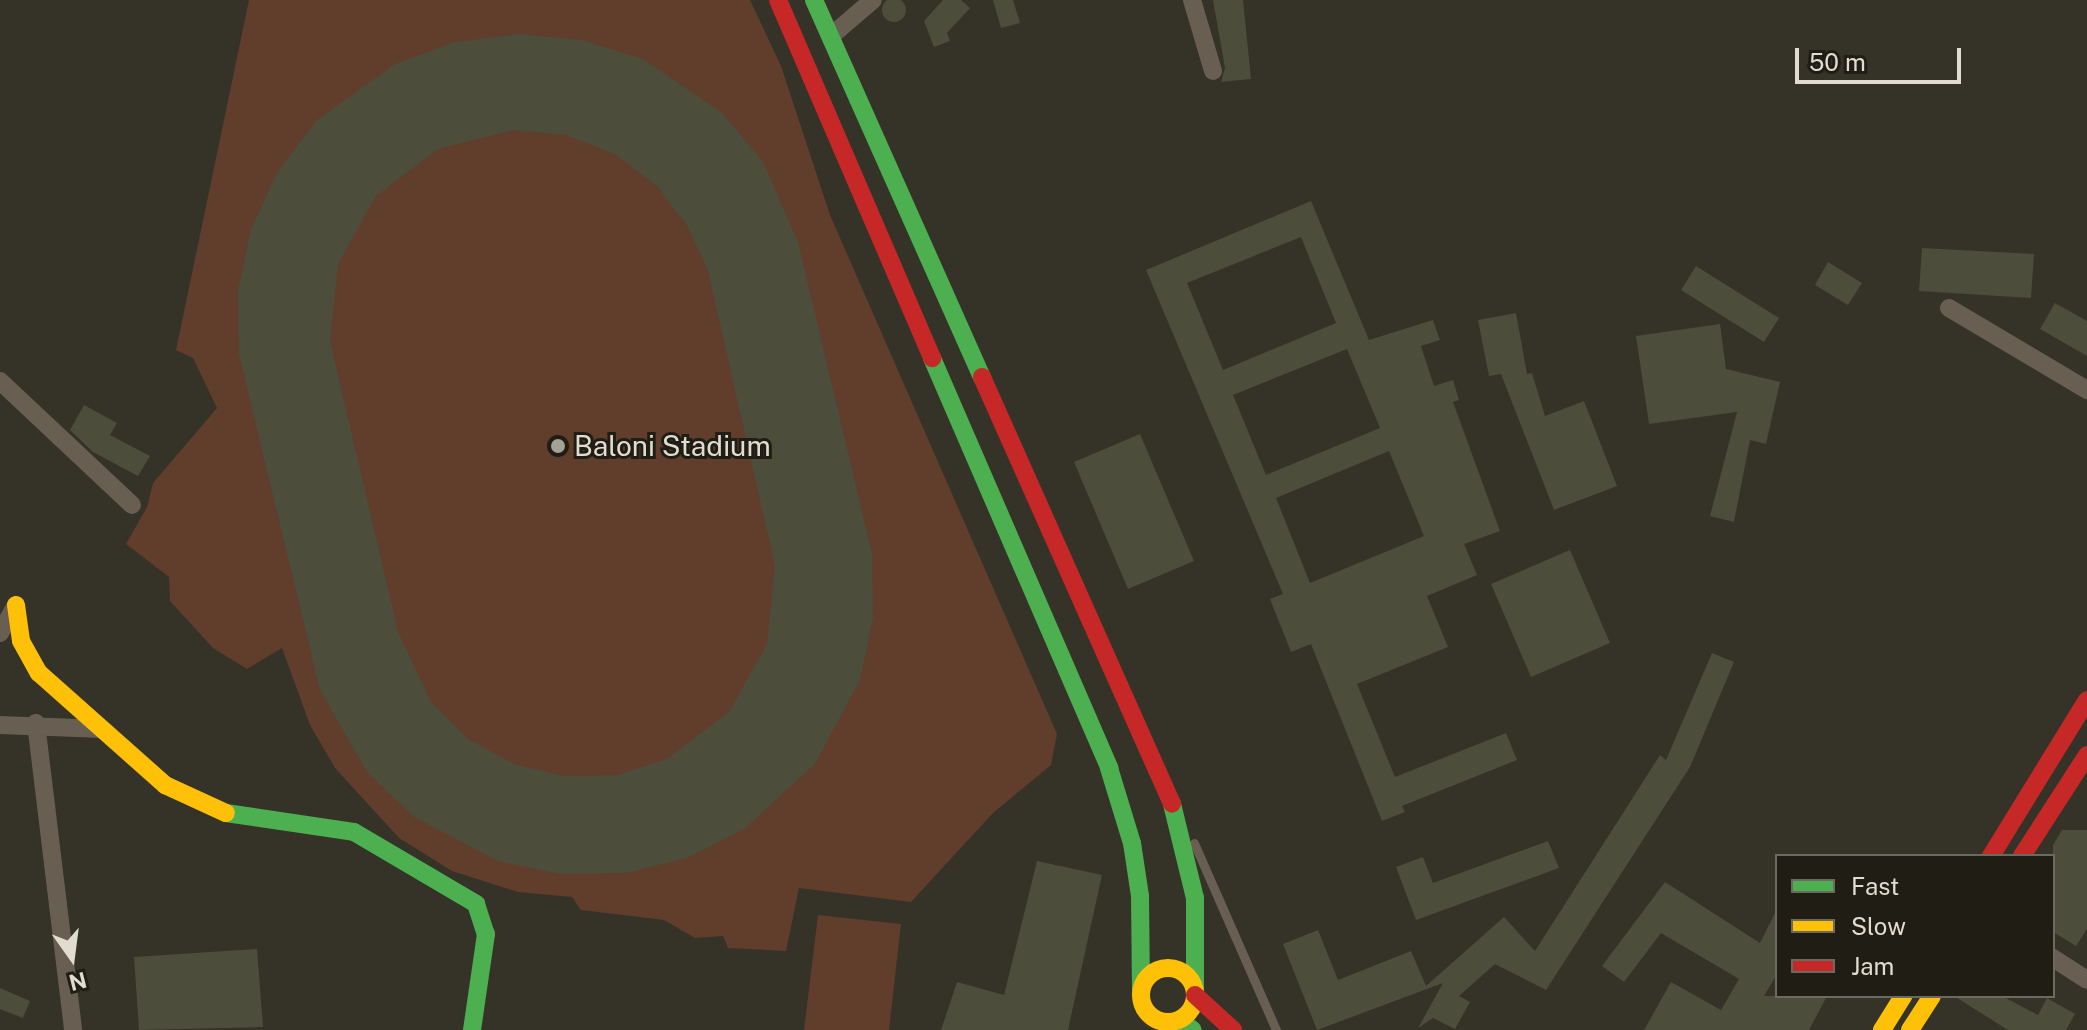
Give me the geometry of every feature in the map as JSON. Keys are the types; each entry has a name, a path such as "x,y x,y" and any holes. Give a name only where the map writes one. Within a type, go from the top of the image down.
{"main road":[{"path":"778,0 1109,768 1132,843 1140,896 1141,996 1137,1030"},
{"path":"814,0 1178,816 1195,898 1195,994 1192,1007 1179,1025 1155,1019 1141,996"},
{"path":"16,605 21,641 39,673 165,785 191,800 232,816 314,823 354,832 476,904 486,934 472,1030"},
{"path":"1992,854 2087,700"},
{"path":"2023,854 2087,755"},
{"path":"1141,996 1153,973 1168,969 1184,973 1195,994 1233,1030"},
{"path":"1882,1030 1902,998"},
{"path":"1910,1030 1931,998"}],"street":[{"path":"831,36 873,0"},
{"path":"1192,0 1213,71"},
{"path":"1949,308 2087,390"},
{"path":"0,381 132,505"},
{"path":"0,633 16,605"},
{"path":"36,723 73,1030"},
{"path":"0,725 36,723 102,729"},
{"path":"2055,959 2087,980"}],"lane":[{"path":"1178,816 1217,887 1276,1030"}],"shaded area":[{"name":"Baloni Stadium","path":"249,0 750,0 781,66 830,215 1057,734 1051,765 993,813 911,902 799,888 786,951 728,948 723,936 695,938 664,920 581,910 572,897 518,892 452,871 399,838 335,768 310,725 282,648 247,669 213,648 170,601 169,577 126,544 147,507 153,483 217,408 193,358 176,350"},
{"path":"818,915 901,924 889,1030 804,1030"}],"building":[{"path":"889,-1 899,-1 905,5 905,15 899,21 889,21 883,15 883,5"},
{"path":"943,0 961,0 970,8 947,33 950,41 934,47 924,21"},
{"path":"993,0 1013,0 1020,23 1001,28"},
{"path":"1213,0 1243,0 1251,79 1221,82 1225,68"},
{"path":"519,34 582,40 643,59 722,113 763,162 798,242 872,554 873,618 860,680 815,764 744,829 687,858 625,873 561,874 498,861 414,817 367,772 320,690 239,355 238,291 251,229 278,171 317,120 395,64 455,42","holes":["514,130 566,135 615,154 657,186 688,227 708,271 775,566 767,644 729,712 667,759 617,775 565,776 514,764 468,739 431,702 398,632 330,341 338,264 376,196 438,149"]},
{"path":"1311,201 1369,340 1433,320 1440,340 1421,346 1434,386 1453,380 1459,400 1453,402 1500,531 1464,544 1477,575 1427,596 1448,647 1357,684 1395,777 1506,733 1517,760 1402,806 1405,812 1382,821 1311,644 1291,652 1270,599 1283,594 1146,270","holes":["1301,237 1336,323 1223,370 1187,283","1347,349 1380,428 1266,475 1233,395","1389,451 1424,536 1310,583 1276,498"]},
{"path":"1922,248 2034,254 2031,298 1919,291"},
{"path":"1828,262 1862,283 1848,305 1815,285"},
{"path":"1696,266 1779,318 1764,342 1681,290"},
{"path":"2055,303 2087,321 2087,356 2040,329"},
{"path":"1516,313 1527,374 1532,373 1545,416 1584,401 1617,486 1554,510 1501,374 1489,376 1478,320"},
{"path":"1720,324 1726,369 1780,382 1766,444 1750,440 1734,522 1710,516 1737,412 1649,424 1636,336"},
{"path":"84,405 117,423 110,435 150,456 138,476 93,452 70,430"},
{"path":"1140,434 1194,561 1128,589 1074,462"},
{"path":"1570,550 1610,643 1531,677 1491,584"},
{"path":"1712,653 1734,662 1690,767 1546,990 1495,964 1459,996 1470,1002 1455,1029 1433,1018 1418,1028 1443,983 1317,1030 1283,944 1318,930 1338,980 1411,951 1426,986 1504,917 1535,951 1660,755 1666,760"},
{"path":"2062,830 2087,830 2087,929 2076,946 2055,933 2053,845"},
{"path":"1548,841 1559,868 1416,920 1396,867 1423,857 1433,883"},
{"path":"1037,861 1102,875 1068,1030 941,1030 957,982 1004,995"},
{"path":"1665,882 1760,943 1775,913 1775,977 1764,996 1826,998 1809,1030 1644,1030 1671,982 1721,1010 1739,979 1661,933 1624,982 1602,966"},
{"path":"257,949 263,1027 139,1030 134,957"},
{"path":"0,988 30,1001 23,1018 0,1009"},
{"path":"1957,998 2006,998 2038,1015 2047,998 2075,1014 2066,1030 2008,1030"}],"traffic: fast":[{"path":"814,0 982,377"},
{"path":"932,358 1109,768 1132,843 1140,896 1141,994"},
{"path":"1172,804 1195,898 1195,992"},
{"path":"226,813 354,832 476,904 486,934 472,1030"},
{"path":"1180,1020 1193,1030"}],"traffic: slow":[{"path":"16,605 21,641 39,673 165,785 226,813"},
{"path":"1168,968 1187,976 1195,995 1187,1014 1168,1022 1149,1014 1141,995 1149,976 1168,968"},
{"path":"1882,1030 1902,998"},
{"path":"1910,1030 1931,998"}],"traffic: jam":[{"path":"778,0 932,358"},
{"path":"982,377 1172,804"},
{"path":"1992,854 2087,700"},
{"path":"2023,854 2087,755"},
{"path":"1195,995 1233,1030"}],"place":[{"name":"Baloni Stadium","path":"558,446"}]}
